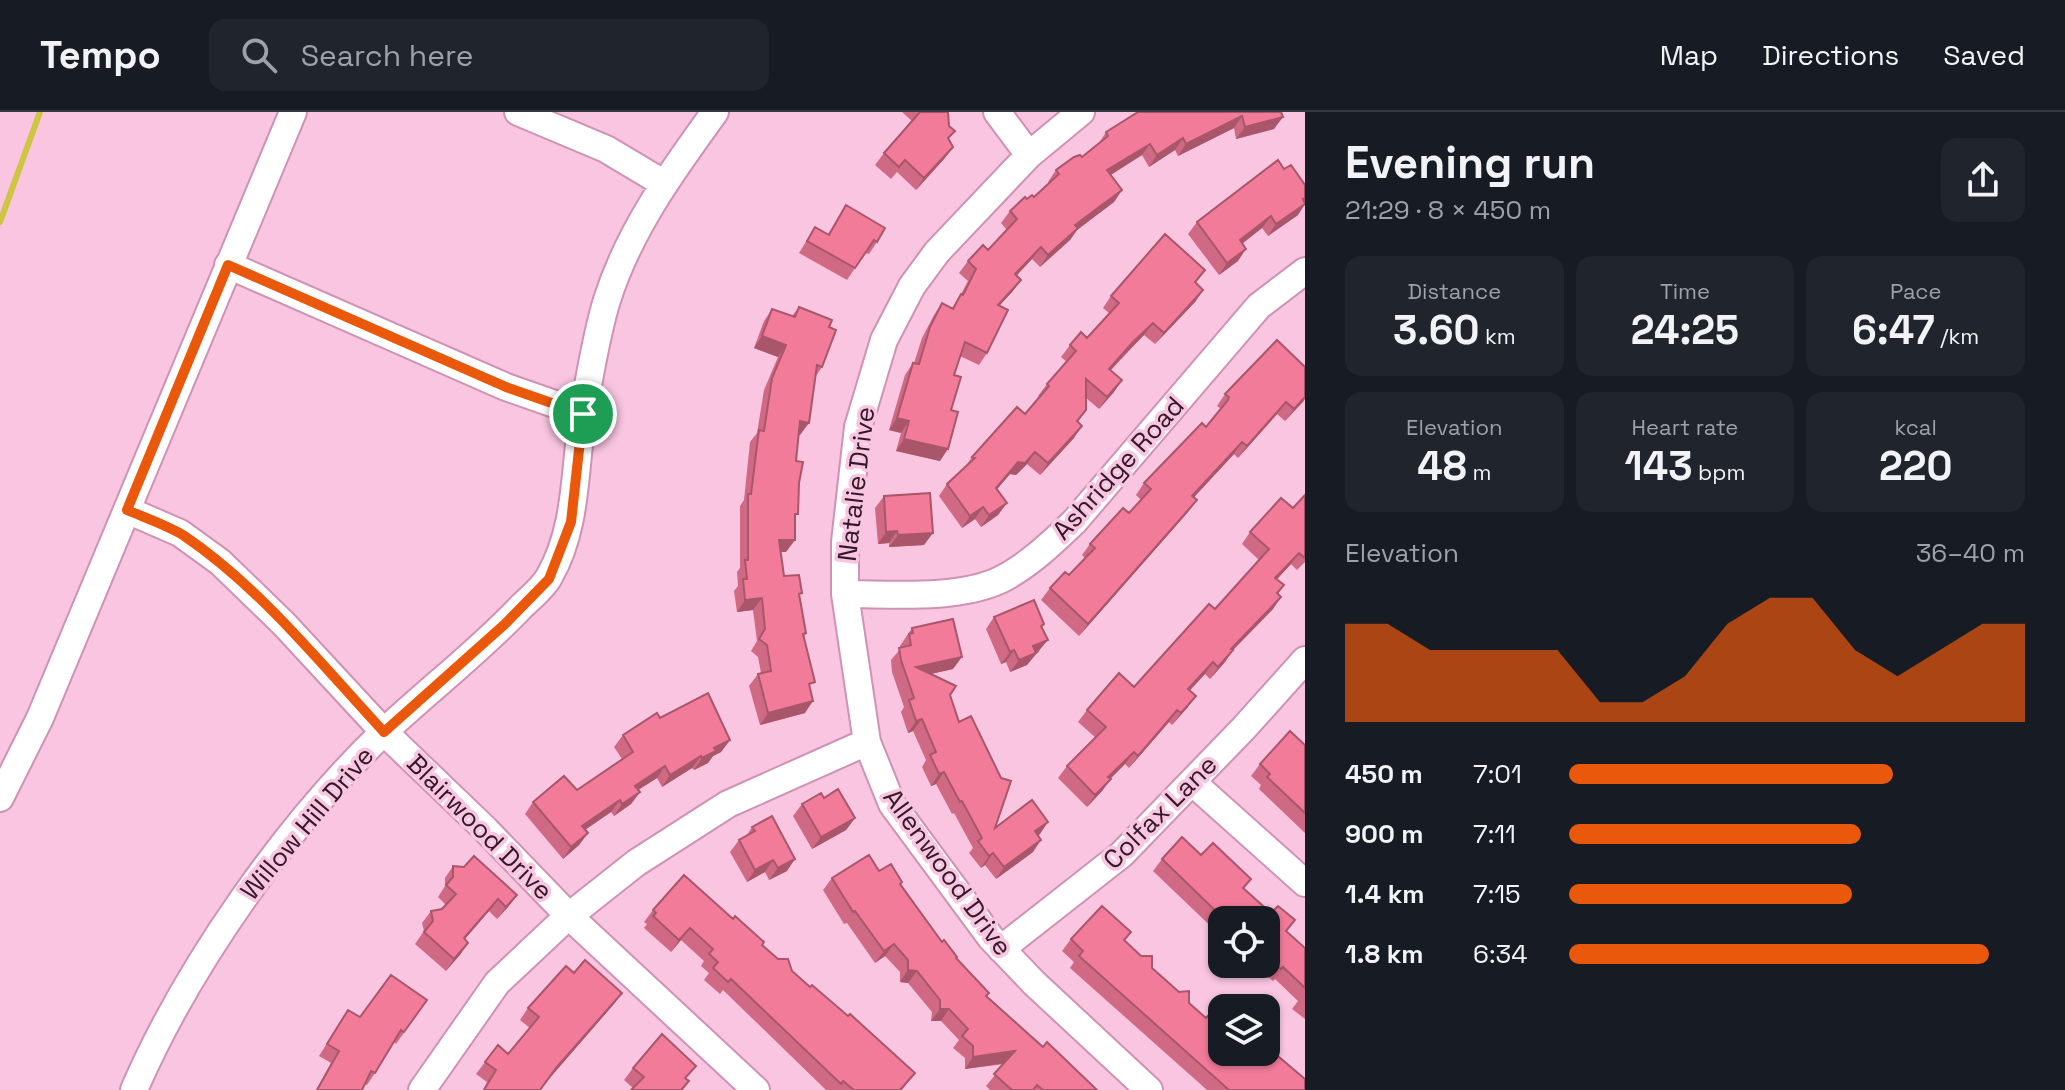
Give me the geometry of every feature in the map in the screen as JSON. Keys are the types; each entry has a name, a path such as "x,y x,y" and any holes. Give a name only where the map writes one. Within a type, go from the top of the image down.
{"street":[{"path":"0,798 40,718 293,112"},
{"path":"518,112 606,149 663,183"},
{"name":"Willow Hill Drive","path":"134,1090 154,1044 236,909 314,808 384,732 505,624 549,579 571,522 583,414 607,300 629,247 663,183 715,112"},
{"path":"997,112 1029,155"},
{"name":"Natalie Drive","path":"867,742 845,594 845,542 858,427 884,340 912,286 937,252 1029,155 1081,112"},
{"path":"228,265 506,387 583,414"},
{"name":"Ashridge Road","path":"845,594 935,594 971,588 1000,580 1044,551 1074,522 1259,306 1305,271"},
{"name":"Blairwood Drive","path":"127,510 180,533 220,562 284,624 384,732 485,829 569,916 752,1089"},
{"name":"Colfax Lane","path":"1001,949 1122,854 1305,660"},
{"path":"422,1090 497,983 569,916 636,863 728,804 867,742"},
{"name":"Allenwood Drive","path":"867,742 892,804 1001,949 1149,1090"},
{"path":"1192,782 1305,883"}],"building":[{"path":"920,112 948,112 949,126 955,131 948,138 953,147 924,178 905,160 899,167 884,153"},
{"path":"1138,112 1281,112 1283,117 1245,127 1242,116 1186,144 1183,138 1157,155 1150,144 1107,170 1122,190 1075,225 1078,228 1048,255 1041,247 1015,274 1021,280 998,305 1008,310 987,353 965,342 954,375 961,377 951,410 958,412 948,449 904,439 909,421 897,418 913,363 919,364 930,327 942,303 953,309 963,295 976,269 968,261 983,245 988,250 1017,219 1010,211 1025,197 1034,197 1059,174 1056,170 1074,157 1082,157 1108,136 1106,132"},
{"path":"1278,160 1284,169 1291,165 1305,185 1305,204 1276,224 1271,216 1240,240 1246,249 1227,263 1197,222"},
{"path":"846,205 885,228 855,268 807,241 815,227 829,235"},
{"path":"1165,234 1205,270 1195,282 1203,290 1164,333 1153,323 1133,342 1109,369 1122,380 1107,397 1086,379 1086,410 1077,421 1082,426 1048,463 1035,452 1025,463 1018,462 996,488 1007,503 989,515 983,507 970,516 947,484 975,458 972,457 1017,407 1025,414 1076,351 1070,345 1081,332 1087,338 1119,303 1111,296"},
{"path":"799,307 832,320 829,327 836,330 822,367 817,365 809,423 800,421 796,461 803,462 798,514 795,514 795,540 779,540 784,576 799,575 806,633 803,634 815,682 809,684 813,701 768,713 758,674 771,671 767,645 759,639 765,629 762,598 745,600 743,579 747,579 748,494 751,494 759,430 764,431 772,378 786,345 762,336 772,309 795,317"},
{"path":"1277,340 1305,367 1305,397 1294,409 1286,402 1247,446 1242,442 1192,496 1197,500 1088,624 1050,588 1065,572 1069,575 1095,548 1090,544 1123,508 1129,513 1151,489 1144,483 1202,423 1206,427 1228,400 1225,394"},
{"path":"930,493 933,533 898,535 897,531 886,532 884,496"},
{"path":"1305,495 1305,558 1299,553 1275,578 1284,585 1277,593 1281,597 1218,667 1213,662 1188,689 1196,696 1181,713 1177,710 1138,756 1134,752 1108,777 1111,779 1095,795 1067,766 1106,727 1087,710 1119,673 1134,687 1209,604 1215,609 1269,549 1250,532 1281,498 1293,508"},
{"path":"1034,600 1048,640 1033,646 1036,653 1019,660 1014,650 1010,652 994,617"},
{"path":"953,619 962,657 916,667 956,686 950,695 959,722 971,716 1001,778 1011,781 995,828 1032,800 1048,822 1035,831 1041,840 1004,867 993,853 989,856 978,841 982,838 962,801 944,772 939,774 930,755 936,752 922,719 916,721 909,700 914,698 899,648 911,645 909,634 913,633 912,628"},
{"path":"708,693 730,740 714,748 716,751 701,756 670,775 665,766 635,786 640,792 622,804 620,800 582,826 588,833 571,847 533,802 564,776 577,790 633,752 623,735 657,713 660,718"},
{"path":"1290,731 1305,745 1305,813 1267,777 1270,774 1260,764"},
{"path":"838,789 855,818 821,837 802,804 821,793 824,798"},
{"path":"772,816 795,859 778,868 773,860 755,870 739,840 755,831 752,827"},
{"path":"1182,837 1201,855 1213,843 1251,879 1243,888 1263,906 1211,906 1162,859"},
{"path":"869,855 879,871 891,864 902,882 900,884 942,942 944,940 956,958 989,993 986,996 1043,1047 1047,1042 1097,1090 1043,1090 1037,1085 1033,1090 1012,1090 994,1074 1015,1051 973,1057 973,1046 962,1036 968,1029 949,1009 940,1009 940,1000 917,971 908,970 908,960 894,944 884,951 853,912 832,878"},
{"path":"474,856 517,895 506,907 498,899 464,938 468,943 454,959 424,932 433,921 431,911 442,909 456,894 446,885 453,877 453,866 464,867"},
{"path":"684,875 733,919 735,916 778,959 788,959 792,971 848,1016 850,1014 915,1073 900,1090 854,1090 843,1081 841,1084 731,979 728,982 713,968 718,962 709,954 713,949 690,928 679,940 653,916 656,913 653,910"},
{"path":"1102,906 1131,932 1124,940 1141,956 1152,956 1152,968 1179,992 1189,991 1189,1003 1206,1018 1208,1016 1208,1066 1280,1066 1280,1058 1305,1079 1305,1090 1229,1090 1079,956 1083,951 1071,939"},
{"path":"1280,908 1295,920 1286,931 1305,948 1305,988 1283,967 1281,969"},
{"path":"585,960 622,993 540,1090 484,1090 496,1070 485,1062 498,1045 508,1054 539,1017 528,1008 566,966 574,973"},
{"path":"391,975 427,1000 404,1032 401,1030 375,1073 371,1071 362,1090 317,1090 339,1051 327,1044 348,1010 360,1017"},
{"path":"662,1034 696,1066 685,1078 689,1081 681,1090 631,1090 644,1077 633,1068"}],"waterway":[{"path":"0,222 40,112"}],"route":[{"path":"228,265 506,387 583,414 571,522 549,579 505,624 384,732 284,624 220,562 180,533 127,510 228,265"}]}
